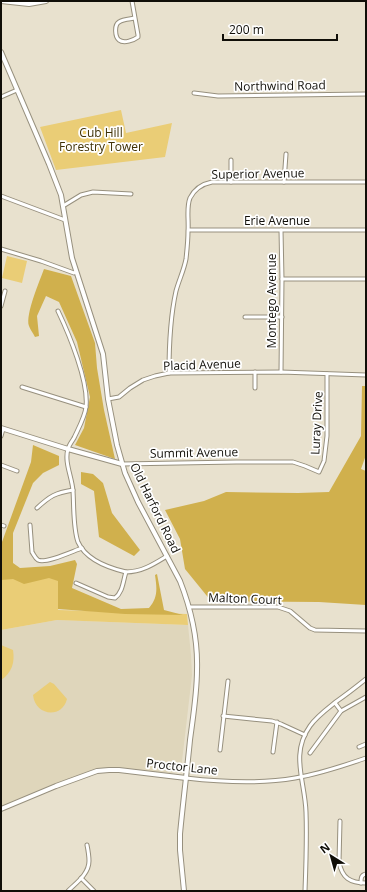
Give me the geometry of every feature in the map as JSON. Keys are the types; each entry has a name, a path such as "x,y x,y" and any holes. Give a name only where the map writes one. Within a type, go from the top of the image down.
{"street":[{"path":"1,1 29,4 46,1"},
{"path":"132,1 135,18 138,35 138,37 134,40 124,42 119,40 117,38 117,24 121,21 135,18"},
{"name":"Old Harford Road","path":"1,52 59,189 76,272 103,354 108,399 122,464 130,486 180,581 189,607 195,635 197,670 180,839 184,891"},
{"path":"1,97 17,90"},
{"name":"Northwind Road","path":"194,93 218,96 366,94"},
{"path":"284,182 286,154"},
{"path":"231,160 232,182"},
{"name":"Superior Avenue","path":"168,373 171,322 176,290 186,259 188,205 193,193 200,186 212,182 366,182"},
{"path":"63,206 80,195 93,192 131,194"},
{"path":"1,196 65,220"},
{"name":"Erie Avenue","path":"188,230 366,230"},
{"name":"Montego Avenue","path":"281,230 281,372"},
{"path":"1,248 74,273 76,272"},
{"path":"282,279 366,279"},
{"path":"1,306 5,291"},
{"path":"58,311 80,367 86,407 77,432 68,449 67,464 73,490 76,535 82,548 92,558 112,569 126,572 142,570 167,556"},
{"path":"245,317 282,317"},
{"name":"Placid Avenue","path":"255,372 255,388"},
{"name":"Placid Avenue","path":"108,399 119,397 143,380 168,373 281,372 366,375"},
{"name":"Luray Drive","path":"319,472 324,461 327,436 327,374"},
{"path":"22,387 86,407"},
{"path":"1,436 2,428"},
{"name":"Summit Avenue","path":"2,428 122,464 293,462 319,472"},
{"path":"1,465 17,470"},
{"path":"37,508 53,495 73,490"},
{"path":"30,525 32,552 38,560 42,561 56,558 82,548"},
{"path":"76,584 108,597 115,598 121,591 126,572"},
{"name":"Malton Court","path":"189,607 278,607 290,611 310,628 315,630 366,631"},
{"path":"305,891 306,810 299,764 299,754 302,742 314,721 325,710 366,679"},
{"path":"220,750 228,682"},
{"path":"310,753 341,711 366,697"},
{"path":"334,703 341,711"},
{"path":"223,716 277,722 305,735"},
{"path":"273,752 277,722"},
{"path":"359,747 366,744"},
{"name":"Proctor Lane","path":"1,809 56,786 102,770 119,770 218,781 263,781 301,776 366,758"},
{"path":"340,821 340,868 348,880 352,882 366,883"},
{"path":"68,891 85,874 89,866 87,845"},
{"path":"361,883 361,877 366,874"},
{"path":"81,878 94,891"}],"shaded area":[{"path":"44,269 71,276 95,343 97,368 104,410 115,459 75,445 84,428 90,397 77,342 59,302 46,296 37,316 39,336 35,337 29,326 28,321 31,306"},
{"path":"362,386 366,386 366,455 361,469 366,471 366,605 319,602 211,601 185,569 180,539 165,510 204,501 226,492 329,492 361,436"},
{"path":"33,445 59,456 59,465 43,473 33,483 13,533 13,563 20,568 50,566 75,560 77,564 72,588 121,609 149,608 155,596 155,575 157,574 164,610 183,615 125,614 58,609 58,581 49,578 24,584 13,579 1,580 1,543 31,462"},
{"path":"81,472 93,474 103,483 112,513 140,550 134,556 99,537 94,491 81,484"},
{"path":"57,620 188,625 192,675 181,770 171,773 106,769 1,808 1,630"}],"green space":[{"name":"Cub Hill Forestry Tower","path":"121,110 126,133 172,123 165,157 56,170 40,127"},
{"path":"7,256 27,261 22,283 2,278"},
{"path":"71,563 58,610 187,614 188,625 57,620 1,630 1,576"},
{"path":"1,645 13,650 14,659 10,671 1,680"},
{"path":"50,682 54,684 67,699 60,710 55,712 43,711 38,707 33,695"}]}
